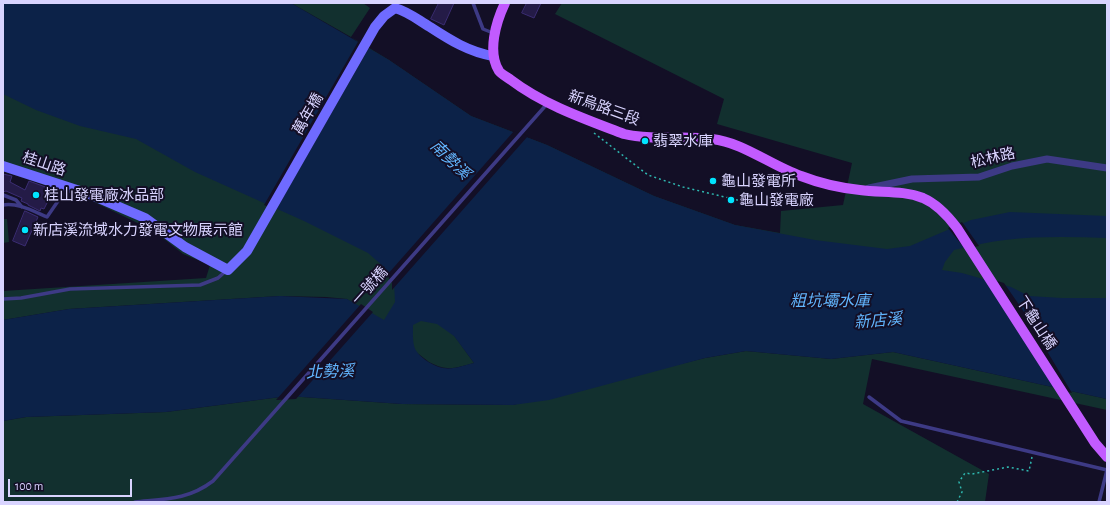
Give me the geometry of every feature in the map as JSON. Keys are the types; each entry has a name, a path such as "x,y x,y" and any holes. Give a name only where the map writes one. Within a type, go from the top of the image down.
{"main road":[{"path":"492,56 500,13 505,3"},
{"name":"新烏路三段","path":"492,56 499,72 517,85 548,103 624,134 637,137 712,139 730,143 802,177 861,190 907,193 924,198 937,206"},
{"name":"下龜山橋","path":"937,206 948,216 957,228 1095,443 1107,457"}],"street":[{"name":"萬年橋","path":"228,270 247,251 375,27 384,16 394,8 406,11 469,50 475,53 492,56"},
{"name":"松林路","path":"861,190 912,179 979,177 1012,166 1047,159 1107,168"},
{"name":"桂山路","path":"3,166 67,188 90,194 145,218 184,247 228,270"}],"lane":[{"path":"473,3 483,29 495,34"},
{"name":"一號橋","path":"135,502 169,499 192,494 213,481 548,103"},
{"path":"3,205 8,204 23,208 47,217 67,188"},
{"path":"3,195 16,200 23,208"},
{"path":"3,299 21,298 70,289 200,285 218,278 228,270"},
{"path":"869,397 901,420 1034,451 1107,470 1099,502"}],"path":[{"path":"591,131 648,175 683,187 750,203"},
{"path":"957,502 962,492 959,482 965,473 972,474 1008,467 1029,471 1034,451"}],"green space":[{"path":"291,3 363,3 370,8 351,37"},
{"path":"562,3 1107,3 1107,298 740,303 351,37 389,60 471,116 547,145 654,196 735,225 780,233 781,211 843,205 852,163 717,124 724,99 555,14"},
{"path":"233,30 474,363 447,368 429,362 347,299 326,297 280,296 69,309 3,320 3,291 206,278 210,265 183,254 154,231 92,201 3,171 3,39"},
{"path":"3,219 7,219 9,242 3,243"},
{"path":"746,351 831,359 893,352 1107,399 1107,410 872,359 863,404 989,474 985,502 3,502 3,421 26,417 166,412 288,396 402,404 513,405 705,358"}],"water":[{"path":"3,3 291,3 389,60 471,116 547,145 654,196 735,225 815,240 887,249 910,246 971,220 1010,212 1107,216 1107,238 1030,238 986,243 954,250 945,262 942,270 962,273 1011,287 1029,296 1107,298 1107,399 893,352 831,359 746,351 705,358 549,400 513,405 402,404 288,396 166,412 26,417 3,421 3,320 69,309 280,296 347,299 384,320 395,302 394,282 384,267 368,253 304,221 195,172 136,139 80,126 36,110 3,94","holes":["421,321 437,324 454,336 474,363 455,368 443,368 425,360 419,355 415,349 413,325"]}],"pier":[{"path":"359,40 370,46 276,210 264,205"},
{"path":"514,131 528,136 392,290 392,283 387,275"},
{"path":"962,222 979,246 965,249 948,228"},
{"path":"984,277 1004,283 1022,309 1072,393 1056,390"},
{"path":"361,304 373,312 296,399 276,400"}],"building":[{"path":"439,3 454,3 444,25 431,19"},
{"path":"527,3 541,3 534,18 522,13"},
{"name":"桂山發電廠冰品部","path":"3,174 12,176 10,182 25,190 29,181 51,189 44,209 41,208 40,211 21,201 22,198 6,191 3,192"},
{"name":"新店溪流域水力發電文物展示館","path":"25,211 38,217 25,246 13,241"}],"place":[{"name":"翡翠水庫","path":"645,141"},
{"name":"龜山發電所","path":"713,181"},
{"name":"桂山發電廠冰品部","path":"36,195"},
{"name":"龜山發電廠","path":"731,200"},
{"name":"新店溪流域水力發電文物展示館","path":"25,230"}],"water label":[{"name":"南勢溪","path":"450,160"},
{"name":"粗坑壩水庫","path":"830,301"},
{"name":"新店溪","path":"878,321"},
{"name":"北勢溪","path":"330,372"}]}
